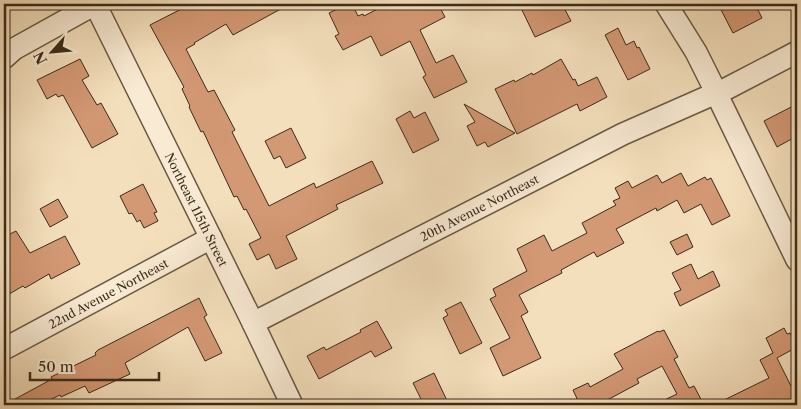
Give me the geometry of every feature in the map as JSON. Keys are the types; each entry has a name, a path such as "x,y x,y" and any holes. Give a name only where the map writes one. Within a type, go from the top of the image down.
{"street":[{"path":"666,4 696,52 797,260"},
{"path":"4,58 14,50 94,8"},
{"name":"Northeast 115th Street","path":"94,8 211,238 292,405"},
{"name":"20th Avenue Northeast","path":"253,323 623,134 716,93 797,52"},
{"name":"22nd Avenue Northeast","path":"4,349 211,238"}],"building":[{"path":"191,4 290,4 233,35 226,24 186,49 208,92 214,90 235,130 232,132 269,206 314,183 316,188 372,161 383,183 336,205 338,209 286,236 297,259 276,269 269,254 257,260 249,244 261,238 246,209 244,210 237,196 234,197 203,131 201,132 189,107 182,89 184,87 150,25"},
{"path":"352,4 358,16 363,14 364,16 387,4 438,4 445,17 420,30 436,63 453,55 467,82 434,98 423,77 426,75 410,41 381,56 371,36 343,50 335,36 339,34 329,13"},
{"path":"529,4 562,4 571,21 535,37 521,8"},
{"path":"718,4 755,4 762,18 733,33"},
{"path":"618,28 626,45 634,41 637,48 639,47 650,69 628,80 605,35"},
{"path":"80,59 89,76 82,80 97,105 101,103 118,134 92,148 63,95 58,97 56,94 47,99 37,80"},
{"path":"561,59 578,86 597,77 607,97 580,111 577,104 517,134 495,89 514,80 515,82 532,73 533,75"},
{"path":"464,104 515,133 488,147 485,142 477,146 467,126 475,122"},
{"path":"797,104 797,136 777,147 764,121"},
{"path":"410,111 414,118 425,112 439,140 413,153 396,119"},
{"path":"291,128 306,158 286,168 280,156 274,159 265,141"},
{"path":"681,173 688,186 705,177 707,180 711,178 730,216 712,225 701,204 684,213 677,200 657,211 656,208 616,229 624,243 597,257 594,252 561,270 562,273 519,295 528,312 521,316 541,358 503,376 490,348 510,338 490,299 496,296 493,289 527,271 517,249 544,235 552,251 587,233 582,223 616,205 613,201 620,198 615,188 628,181 632,188 657,175 662,183"},
{"path":"143,184 157,212 154,213 158,221 144,228 140,220 137,222 132,213 129,214 120,196"},
{"path":"58,199 68,217 50,227 40,209"},
{"path":"16,231 30,253 65,236 80,264 51,279 49,274 25,288 23,286 4,297 4,237"},
{"path":"687,234 693,247 677,255 670,242"},
{"path":"691,264 698,279 713,271 720,286 680,306 674,293 681,290 672,273"},
{"path":"199,298 207,315 204,317 222,353 205,361 188,327 125,363 130,374 89,393 85,386 39,405 4,405 52,379 51,377 96,355 95,353 98,350"},
{"path":"461,302 482,343 460,354 443,318 448,315 445,310"},
{"path":"377,321 392,348 375,357 371,351 319,379 307,356 324,347 326,350 361,332 360,330"},
{"path":"784,328 787,334 790,333 797,347 777,358 792,388 797,385 797,405 714,405 769,378 760,360 773,353 766,338"},
{"path":"664,330 678,357 674,359 689,388 694,386 704,405 654,405 677,394 662,366 637,379 639,383 598,405 580,405 573,390 588,383 590,387 623,369 614,354 658,331"},
{"path":"434,373 449,405 424,405 413,383"}]}
